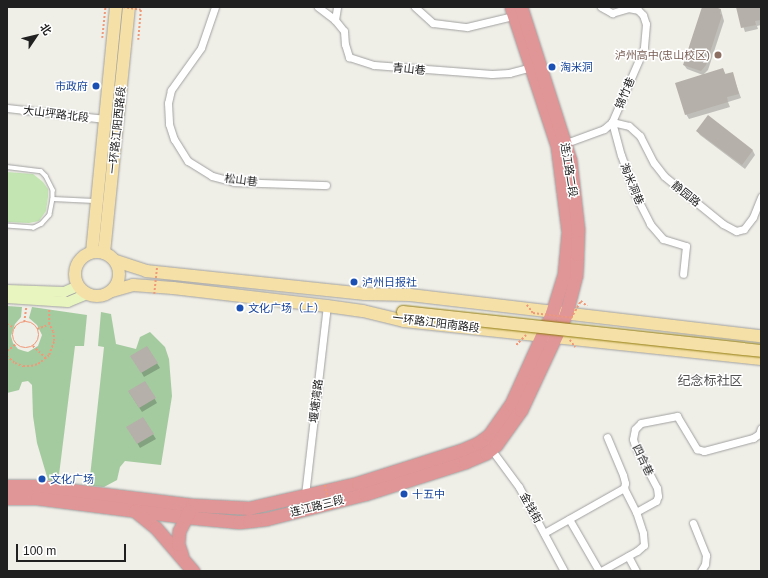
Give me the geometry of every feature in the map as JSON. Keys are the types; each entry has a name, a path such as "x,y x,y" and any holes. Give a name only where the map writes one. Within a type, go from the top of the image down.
{"highway":[{"name":"连江路二段","path":"517,11 531,67 558,154 568,232 564,274 552,313 548,335"},
{"name":"连江路二段","path":"517,11 566,144 570,160 578,230 576,275 566,314 548,335"},
{"name":"连江路三段","path":"7,486 37,486 192,505 240,509 305,496 358,483 425,463 478,443 489,435 511,404 548,335"},
{"name":"连江路三段","path":"7,498 37,498 186,517 239,522 266,519 379,490 465,462 491,449 504,435 521,410 548,335"},
{"path":"184,560 180,551 178,537 179,531 192,505"},
{"path":"133,510 156,528 193,571"}],"main road":[{"name":"一环路江阳西路段","path":"98,252 97,202 116,7"},
{"name":"一环路江阳西路段","path":"98,252 137,8"},
{"path":"98,252 116,262 119,280 112,291 103,296 82,290 74,274 77,262 86,254 98,252"},
{"name":"一环路江阳南路段","path":"116,262 146,271 365,294 410,295 552,313 761,336"},
{"name":"一环路江阳南路段","path":"112,291 133,285 144,285 327,306 363,311 404,321 548,335 761,359"},
{"path":"365,294 404,308 761,351"},
{"path":"363,311 404,308 761,344"},
{"path":"515,308 522,316 522,322 519,330 515,332"},
{"path":"611,319 604,324 602,332 603,337 611,342"}],"street":[{"name":"松山巷","path":"215,7 201,48 171,90 168,103 169,124 174,139 184,156 188,162 212,176 234,182 326,185"},
{"name":"青山巷","path":"318,7 335,20 344,31 345,44 349,56 374,65 492,74 509,73 531,67"},
{"path":"335,20 337,7"},
{"path":"415,7 433,24 467,27 517,11"},
{"name":"锦竹巷","path":"602,7 612,13 628,8 638,10 643,16 646,24 644,48 612,122"},
{"name":"大山坪路北段","path":"7,108 105,120"},
{"path":"566,144 604,129 612,122"},
{"name":"静园路","path":"612,122 629,126 640,136 654,163 664,176 723,224 736,231 744,229 753,217 761,197"},
{"name":"淘米洞巷","path":"612,122 621,155 635,194 650,224 662,239 686,246 683,274"},
{"path":"7,290 64,292 82,290"},
{"path":"7,298 68,302 82,290"},
{"name":"堰塘湾路","path":"305,496 327,306"},
{"name":"四合巷","path":"636,512 656,501 658,496 657,488 635,446 633,439 635,429 641,423 677,416 697,449 704,452 753,438 759,434 761,428"},
{"path":"569,519 600,571 628,556 644,545 643,533 636,512 624,488 625,483 623,474 607,437"},
{"name":"金钱街","path":"491,449 519,487 564,571"},
{"path":"544,533 624,488"},
{"path":"693,523 706,555 705,564 702,571"},
{"path":"628,556 636,571"}],"lane":[{"path":"7,167 41,171 46,176 53,190 54,199 50,215 42,224 34,228 7,226"},
{"path":"54,199 97,202"}],"path":[{"path":"102,38 105,7"},
{"path":"123,7 137,8 138,40"},
{"path":"154,294 157,267"},
{"path":"24,322 33,325 37,329 39,336 33,346 24,348 16,344 13,337 15,328 24,322 27,299"},
{"path":"7,356 15,363 23,366 38,364 46,358 53,348 54,341 53,332 49,324 49,301"},
{"path":"527,305 533,313 571,318 581,301"},
{"path":"7,324 15,328"},
{"path":"37,329 49,324"},
{"path":"7,351 16,344"},
{"path":"33,346 46,358"},
{"path":"325,485 331,510"}],"green space":[{"path":"7,172 33,174 43,182 48,189 46,211 39,221 29,223 7,222"},
{"path":"7,306 22,307 21,317 15,324 11,336 13,343 18,349 28,352 38,346 42,335 37,325 29,318 32,307 87,315 84,346 75,346 58,483 48,480 37,443 33,416 32,385 28,381 22,382 19,390 7,393"},
{"path":"101,312 111,314 116,344 136,349 140,337 150,332 165,347 169,359 172,396 161,465 125,461 120,467 117,480 104,487 89,486 104,347 98,346"}],"building":[{"path":"702,7 715,7 721,9 720,14 722,15 706,65 701,71 683,65"},
{"path":"736,7 761,7 761,20 755,21 756,25 741,28"},
{"path":"723,68 725,74 733,72 739,94 727,97 728,102 685,115 675,83"},
{"path":"708,115 753,150 742,165 696,131"},
{"path":"147,346 158,363 141,373 130,356"},
{"path":"145,381 156,398 139,408 128,391"},
{"path":"143,417 154,434 137,444 126,427"}],"place":[{"name":"泸州高中(忠山校区)","path":"718,55"},
{"name":"淘米洞","path":"552,67"},
{"name":"市政府","path":"96,86"},
{"name":"泸州日报社","path":"354,282"},
{"name":"文化广场（上）","path":"240,308"},
{"name":"文化广场","path":"42,479"},
{"name":"十五中","path":"404,494"}],"district":[{"name":"纪念标社区","path":"710,381"}]}
